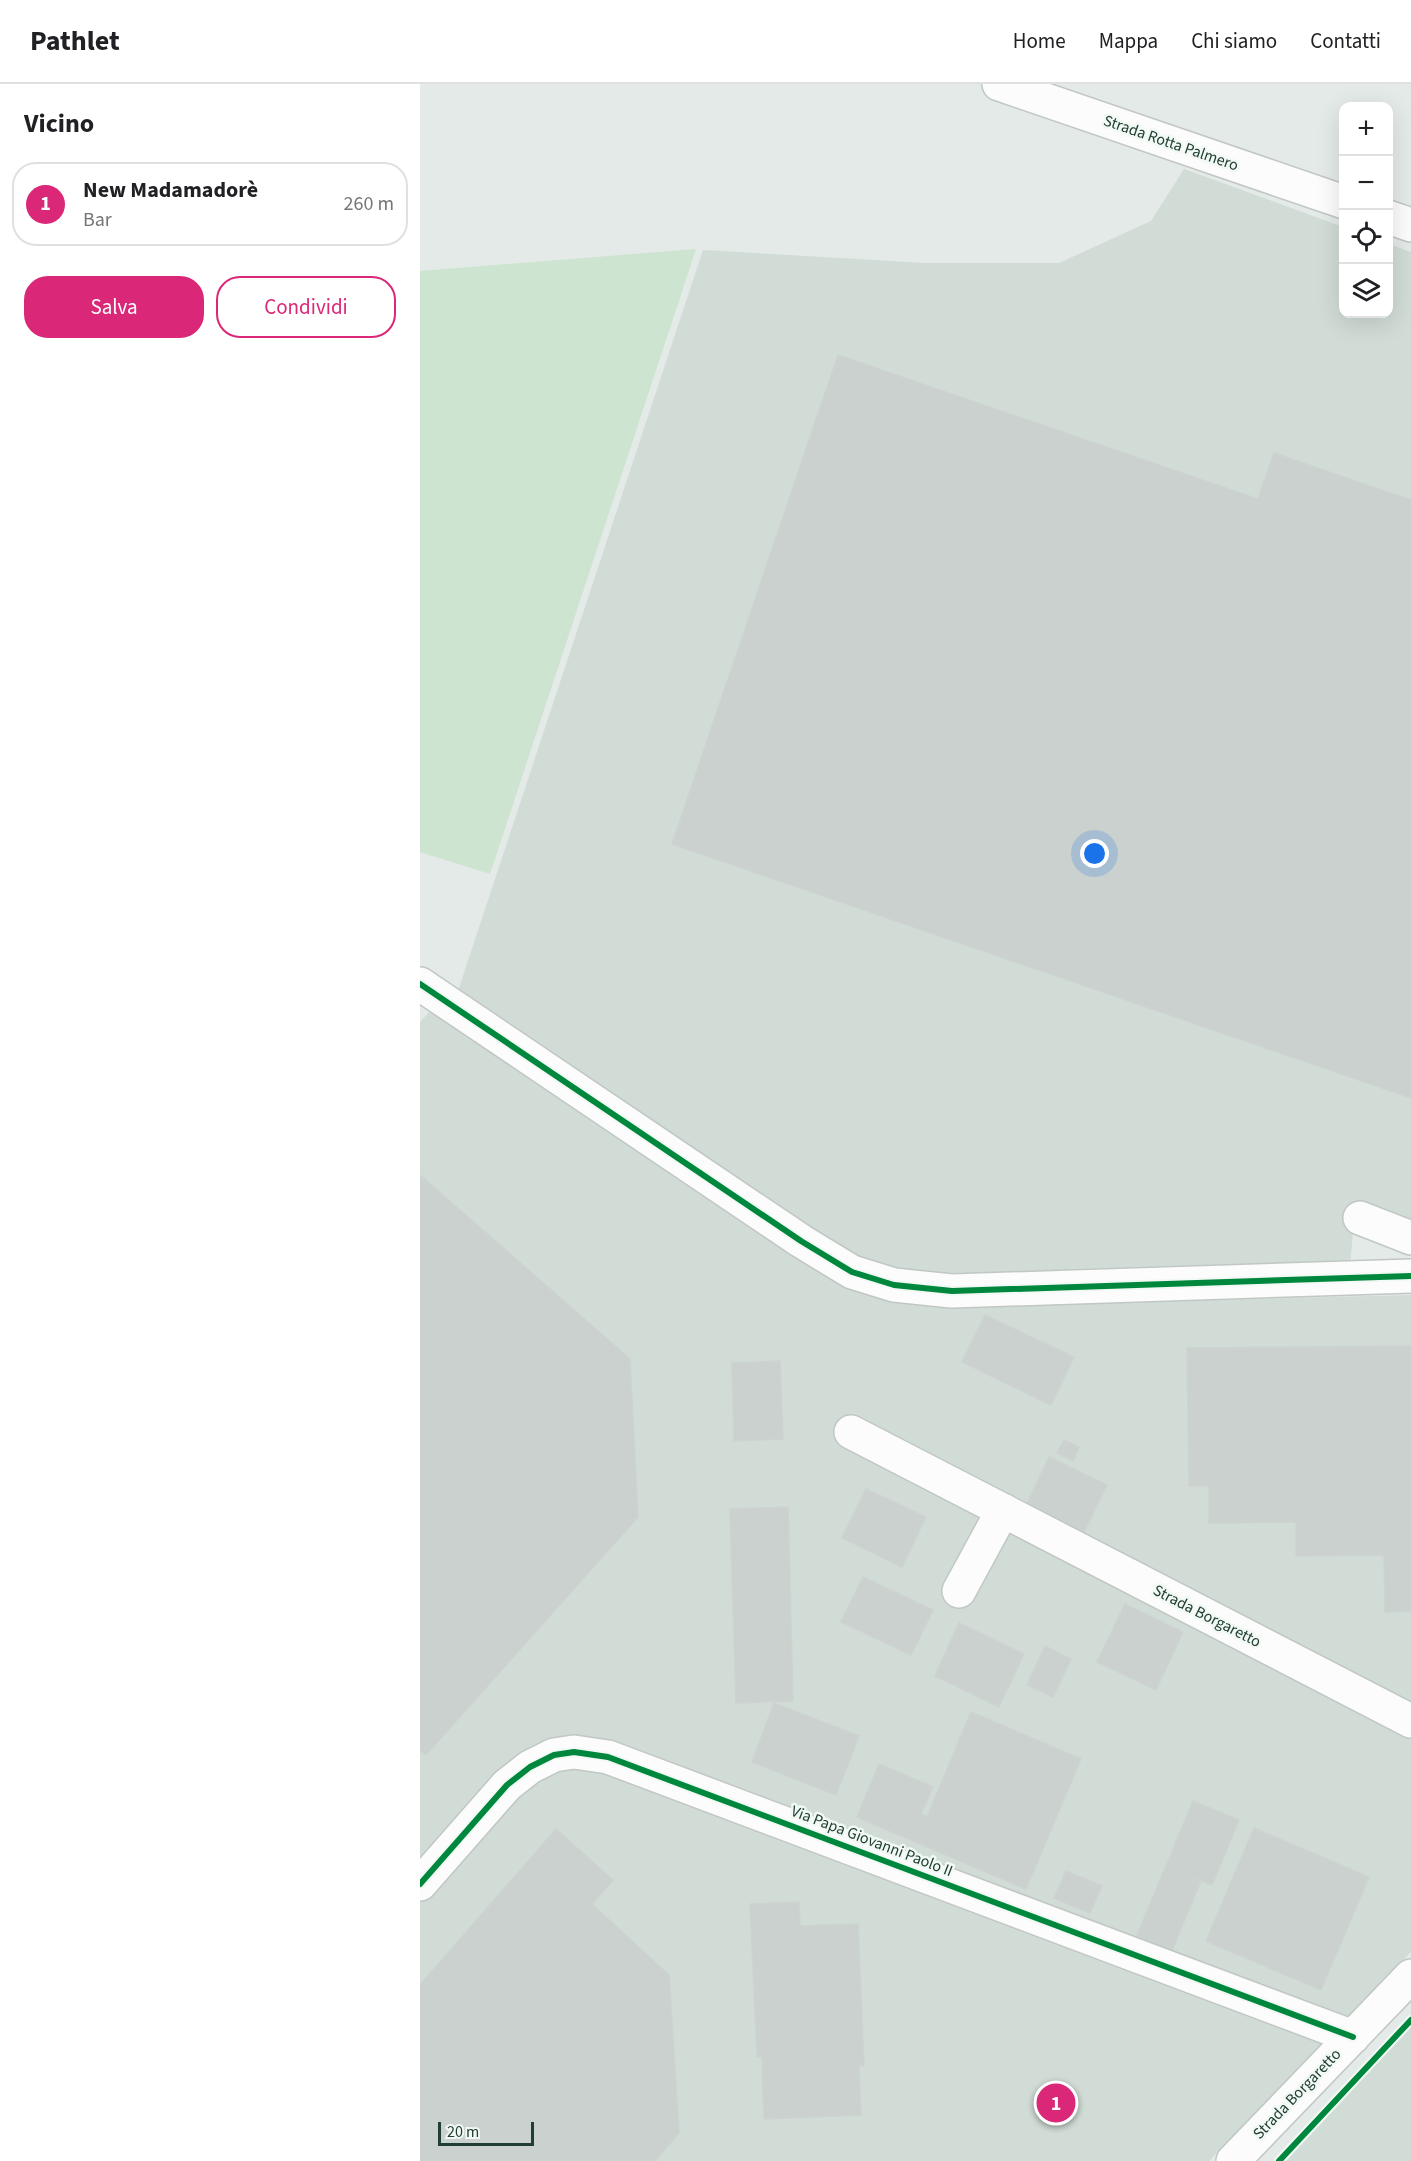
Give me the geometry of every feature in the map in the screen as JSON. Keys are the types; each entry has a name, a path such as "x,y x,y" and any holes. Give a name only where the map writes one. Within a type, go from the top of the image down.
{"street":[{"name":"Strada Rotta Palmero","path":"999,84 1339,200"},
{"path":"1393,218 1411,225"},
{"path":"420,984 801,1241 852,1272 894,1285 952,1291 1411,1276"},
{"path":"1360,1218 1411,1238"},
{"name":"Strada Borgaretto","path":"851,1432 1411,1721"},
{"path":"959,1590 1003,1510"},
{"name":"Via Papa Giovanni Paolo II","path":"420,1884 507,1785 530,1767 554,1755 574,1752 608,1757 1353,2037"},
{"name":"Strada Borgaretto","path":"1233,2161 1411,1976"}],"shaded area":[{"path":"1184,169 1339,226 1339,318 1393,318 1393,245 1411,252 1411,1219 1370,1205 1353,1232 1350,1267 955,1276 895,1268 853,1255 458,991 703,250 925,263 1059,263 1151,221"},
{"path":"433,1008 792,1254 843,1286 894,1302 942,1307 1411,1295 1411,1952 1209,2161 420,2161 420,1022"},
{"path":"1411,2027 1411,2161 1286,2161"}],"green space":[{"path":"696,249 490,874 420,852 420,271"}],"building":[{"path":"838,355 1258,499 1274,453 1411,500 1411,1098 672,844"},
{"path":"420,1175 630,1359 638,1517 426,1755 420,1750"},
{"path":"985,1315 1074,1357 1051,1405 962,1362"},
{"path":"1411,1346 1411,1611 1385,1612 1384,1555 1296,1556 1296,1522 1209,1523 1209,1486 1189,1486 1187,1348"},
{"path":"780,1361 783,1439 734,1441 732,1363"},
{"path":"1064,1440 1079,1447 1073,1461 1057,1453"},
{"path":"1049,1457 1107,1485 1084,1532 1027,1504"},
{"path":"866,1489 926,1517 902,1567 842,1538"},
{"path":"788,1507 793,1701 736,1703 730,1509"},
{"path":"863,1577 933,1610 911,1655 841,1622"},
{"path":"1125,1604 1183,1632 1156,1690 1097,1662"},
{"path":"959,1623 1024,1654 999,1707 935,1676"},
{"path":"1045,1646 1071,1659 1053,1697 1027,1685"},
{"path":"774,1703 859,1736 836,1795 752,1762"},
{"path":"971,1712 1081,1759 1026,1889 857,1817 879,1764 933,1787 921,1814 927,1817"},
{"path":"1193,1801 1239,1820 1212,1885 1166,1866"},
{"path":"1254,1828 1369,1877 1321,1990 1206,1941"},
{"path":"556,1829 613,1880 592,1904 669,1975 679,2133 655,2161 420,2161 420,1985"},
{"path":"1166,1866 1201,1881 1172,1950 1137,1935"},
{"path":"1066,1871 1102,1886 1090,1913 1054,1898"},
{"path":"799,1902 800,1926 858,1924 864,2066 859,2066 861,2115 764,2119 762,2057 757,2057 750,1904"}],"cycle path":[{"path":"420,984 801,1241 852,1272 894,1285 952,1291 1411,1276"},
{"path":"420,1884 507,1785 530,1767 554,1755 574,1752 608,1757 1353,2037"},
{"path":"1279,2161 1411,2020"}],"place":[{"name":"New Madamadorè","path":"1056,2103"}]}
